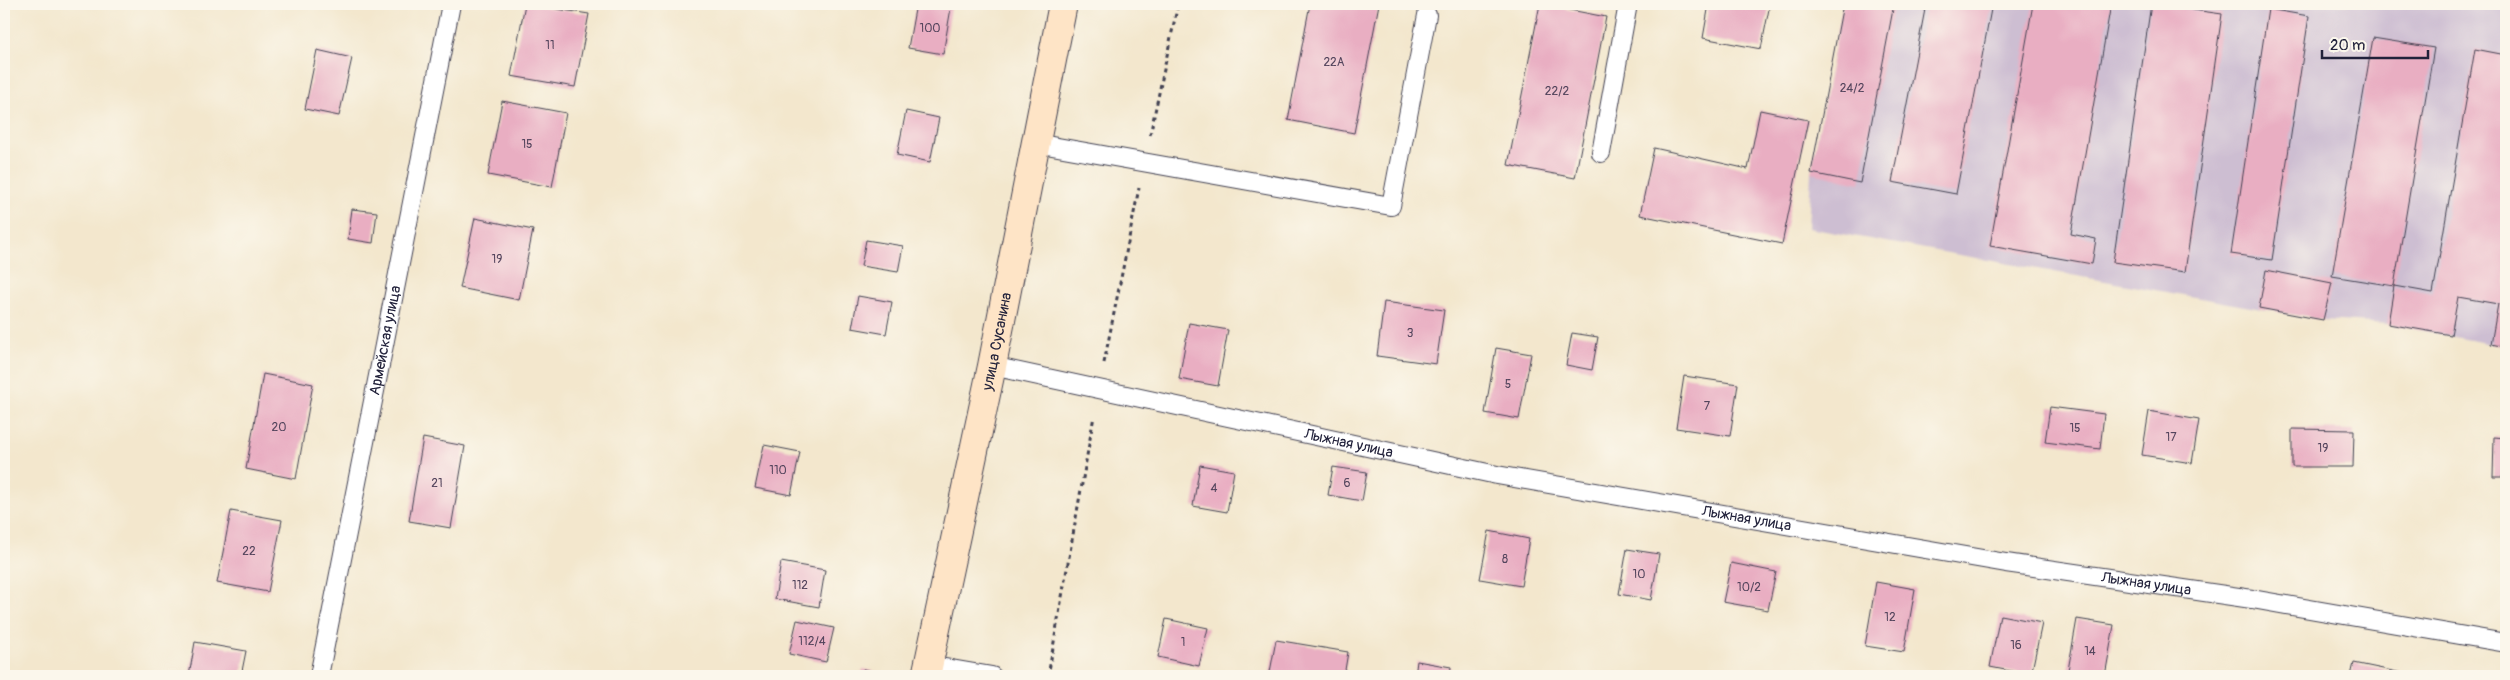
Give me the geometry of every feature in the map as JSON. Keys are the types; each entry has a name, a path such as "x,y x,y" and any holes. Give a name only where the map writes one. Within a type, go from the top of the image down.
{"street":[{"name":"улица Сусанина","path":"927,671 992,366 1063,4"}],"lane":[{"name":"Армейская улица","path":"319,676 451,4"},
{"path":"1601,153 1628,4"},
{"path":"1035,142 1391,206 1427,15"},
{"name":"Лыжная улица","path":"992,366 1497,475 2006,563 2252,598 2506,643"},
{"path":"927,671 992,676"}],"path":[{"path":"1048,676 1099,388 1178,4"}],"shaded area":[{"path":"1843,4 2506,4 2506,347 2388,324 2323,320 1808,228 1811,173"}],"building":[{"path":"525,4 589,14 575,87 511,76"},
{"path":"916,4 951,8 943,54 908,48"},
{"path":"1310,4 1379,4 1354,133 1288,120"},
{"path":"1540,4 1606,17 1575,178 1508,165"},
{"path":"1709,4 1770,4 1761,49 1703,38"},
{"path":"1843,4 1894,4 1860,183 1811,173"},
{"path":"1926,4 1992,4 1956,194 1892,182"},
{"path":"2033,4 2111,4 2071,234 2096,239 2092,264 1990,246"},
{"path":"2151,4 2222,14 2185,272 2113,262"},
{"path":"2268,9 2309,16 2272,260 2231,254"},
{"path":"2373,38 2434,48 2394,286 2332,276"},
{"path":"2475,49 2506,55 2506,347 2491,344 2498,304 2458,297 2451,335 2388,324 2394,286 2433,293"},
{"path":"317,50 352,58 339,116 305,109"},
{"path":"502,101 566,113 552,187 488,175"},
{"path":"1760,110 1808,120 1782,244 1640,215 1654,148 1748,169"},
{"path":"906,111 939,118 930,162 897,155"},
{"path":"352,209 377,212 373,243 348,239"},
{"path":"475,218 533,230 519,300 460,288"},
{"path":"866,240 903,246 898,272 861,266"},
{"path":"2266,270 2332,283 2323,320 2259,308"},
{"path":"858,296 892,302 886,334 852,328"},
{"path":"1384,302 1444,310 1436,364 1377,356"},
{"path":"1189,323 1228,330 1218,386 1179,379"},
{"path":"1572,333 1598,337 1592,370 1566,365"},
{"path":"1496,348 1531,354 1519,419 1485,413"},
{"path":"263,374 313,384 296,479 246,469"},
{"path":"1684,376 1738,384 1730,436 1676,428"},
{"path":"2050,407 2104,414 2100,449 2045,442"},
{"path":"2149,411 2199,420 2192,463 2142,455"},
{"path":"2292,429 2354,430 2353,467 2292,467"},
{"path":"2494,437 2506,438 2506,477 2493,477"},
{"path":"423,438 465,446 451,528 409,521"},
{"path":"764,445 800,452 791,495 755,488"},
{"path":"1200,465 1234,471 1227,512 1193,506"},
{"path":"1333,467 1367,472 1362,501 1328,495"},
{"path":"231,511 282,520 268,592 217,583"},
{"path":"1489,531 1529,539 1521,586 1480,579"},
{"path":"1627,549 1659,554 1651,600 1619,594"},
{"path":"781,562 825,570 819,607 775,599"},
{"path":"1731,563 1776,572 1768,610 1723,602"},
{"path":"1876,582 1915,589 1904,652 1865,646"},
{"path":"2000,615 2042,623 2031,675 1990,667"},
{"path":"1166,619 1208,628 1199,666 1158,657"},
{"path":"2077,619 2114,625 2105,676 2067,676"},
{"path":"797,620 834,628 826,662 789,654"},
{"path":"1276,640 1348,652 1344,676 1293,676 1270,672"},
{"path":"195,642 246,651 241,676 189,676"},
{"path":"1417,661 1451,667 1450,676 1415,676"},
{"path":"2354,663 2407,674 2406,676 2351,676"},
{"path":"863,669 887,674 887,676 861,676"}]}
